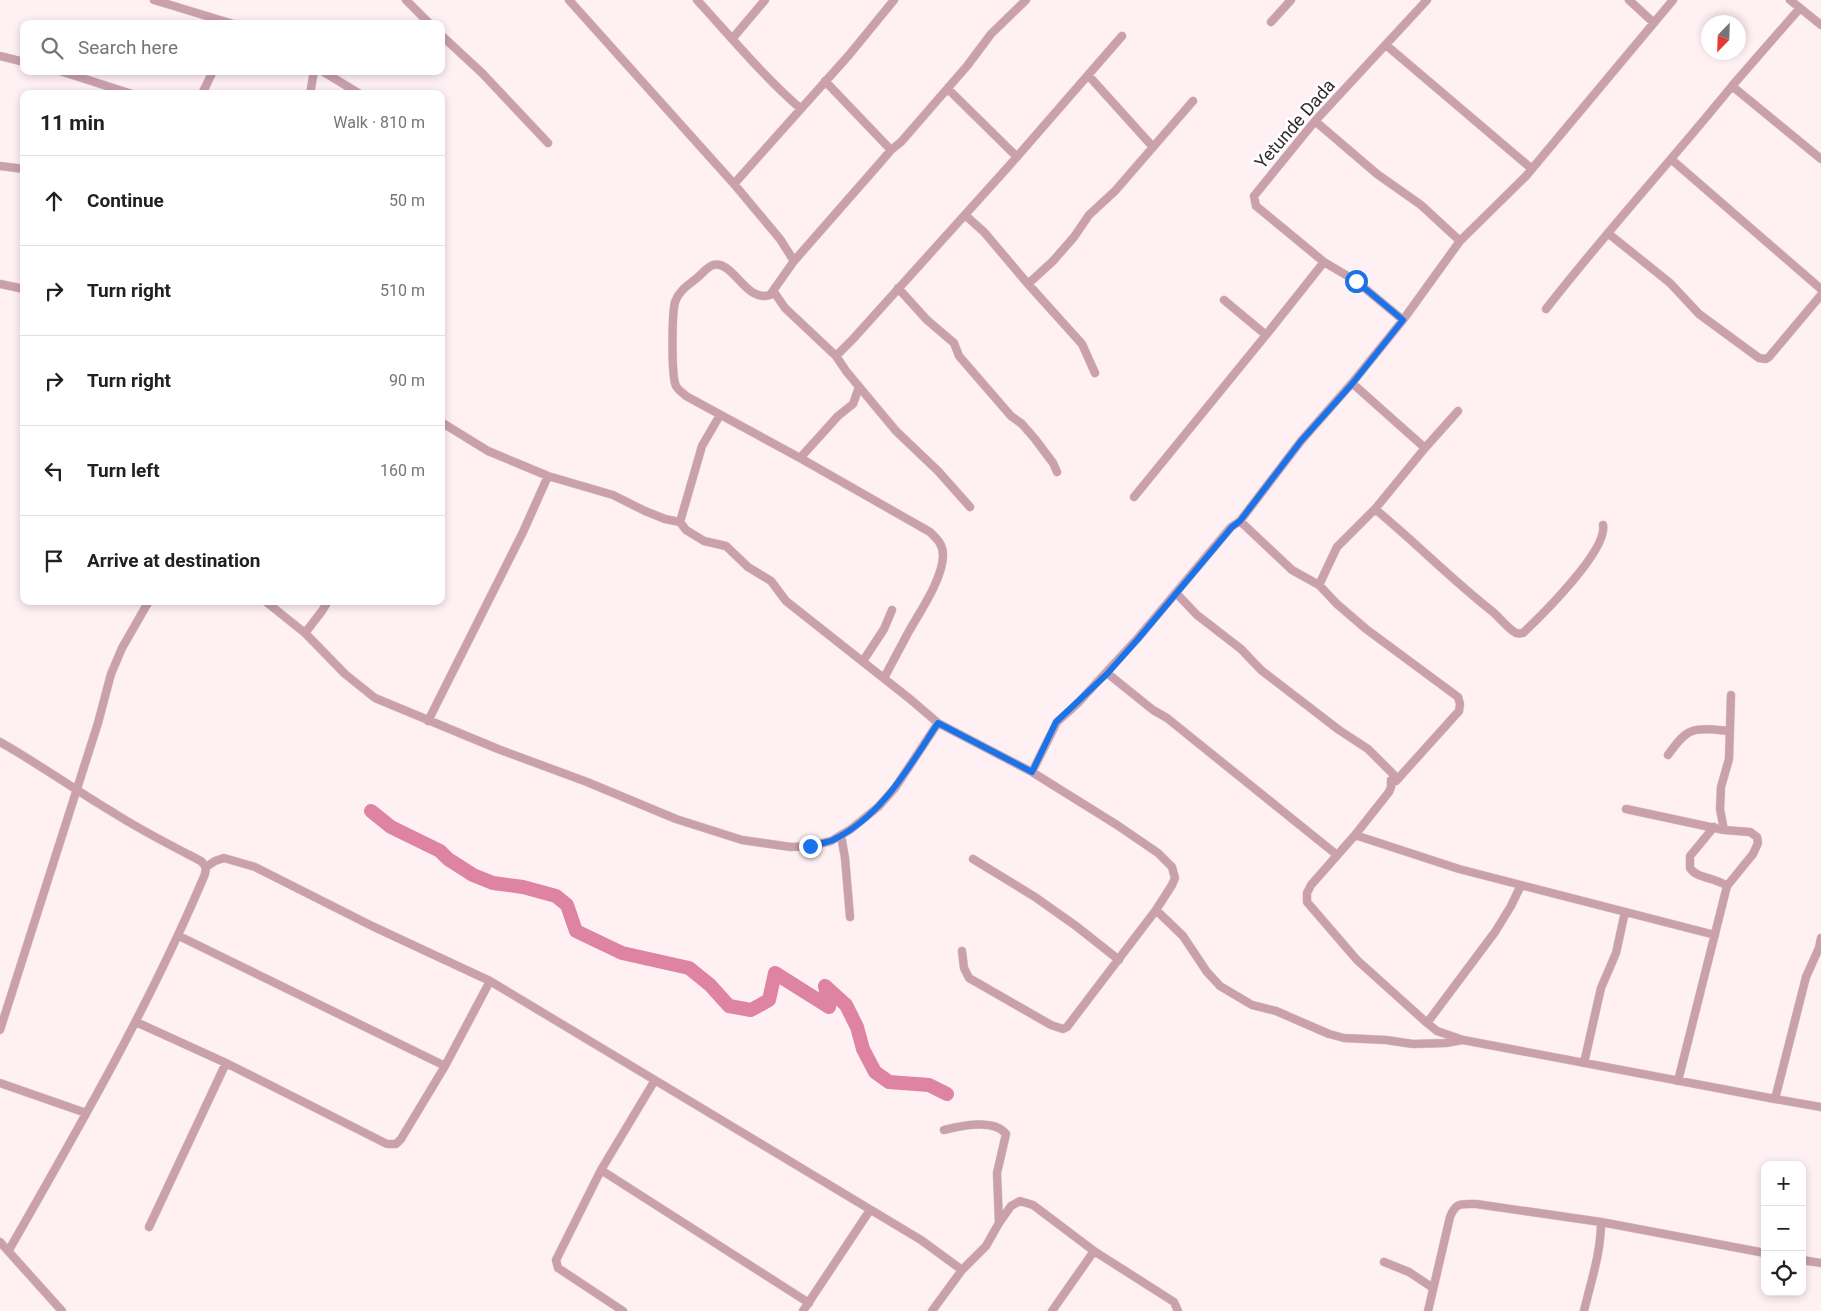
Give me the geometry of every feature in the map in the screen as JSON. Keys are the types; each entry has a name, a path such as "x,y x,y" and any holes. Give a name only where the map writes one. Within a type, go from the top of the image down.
{"street":[{"path":"154,0 220,20"},
{"path":"406,0 426,20"},
{"path":"568,0 734,184 780,239 794,261"},
{"path":"697,0 777,88 801,109"},
{"path":"732,39 765,0"},
{"path":"734,184 894,0"},
{"path":"884,678 924,607 938,577 943,556 940,542 930,532 686,396 676,386 673,375 675,302 682,289 713,265 719,265 729,271 752,293 760,297 774,292 794,261 891,150 948,89 991,34 1026,0"},
{"path":"1271,22 1291,0"},
{"name":"Yetunde Dada","path":"1324,262 1256,206 1254,196 1315,121 1427,0"},
{"path":"1629,0 1654,22"},
{"path":"1032,772 1056,722 1107,674 1177,594 1232,527 1240,521 1301,441 1352,384 1403,320 1460,241 1532,169 1673,0"},
{"path":"1790,0 1821,26"},
{"path":"1546,309 1592,251 1609,234 1636,198 1672,160 1732,86 1800,8"},
{"path":"836,356 1017,157 1122,36"},
{"path":"445,39 482,73 548,143"},
{"path":"1386,45 1532,169"},
{"path":"0,56 20,61"},
{"path":"73,75 119,90"},
{"path":"204,90 210,75"},
{"path":"311,90 313,75"},
{"path":"329,75 353,90"},
{"path":"1088,75 1153,147"},
{"path":"825,81 891,150"},
{"path":"1732,86 1821,159"},
{"path":"948,89 1017,157"},
{"path":"1028,284 1074,237 1089,215 1115,191 1193,100"},
{"path":"1315,121 1376,174 1421,205 1460,241"},
{"path":"1672,160 1821,289"},
{"path":"0,166 20,168"},
{"path":"965,215 984,232 1082,344 1095,373"},
{"path":"1609,234 1670,283 1699,314 1759,358 1766,359 1769,356 1821,295"},
{"path":"1134,497 1324,262 1356,281 1403,320"},
{"path":"0,284 20,288"},
{"path":"898,288 927,320 954,343 959,356 1011,416 1022,424 1035,439 1053,463 1057,472"},
{"path":"774,292 785,308 836,356 896,431 938,471 970,507"},
{"path":"1224,300 1266,335"},
{"path":"1352,384 1425,448"},
{"path":"800,458 838,416 853,404 859,387"},
{"path":"1319,585 1337,547 1375,509 1458,411"},
{"path":"680,522 702,446 720,415"},
{"path":"445,424 488,451 548,476 613,495 645,511 665,519 680,522 686,530 704,541 726,546 748,567 771,581 786,601 938,723 1032,772 1117,825 1158,853 1172,867 1175,878 1156,910 1067,1027 1051,1025 969,978 964,968 962,951"},
{"path":"428,721 523,532 548,476"},
{"path":"1375,509 1439,565 1459,586 1515,632 1520,633 1523,633 1556,601 1589,559 1604,532 1603,525"},
{"path":"1240,521 1292,570 1319,585 1337,604 1366,629 1458,697 1460,704 1458,711 1391,787 1389,792 1311,885 1307,893 1307,902 1357,960 1427,1024 1437,1031 1463,1040 1643,1073 1678,1082 1821,1107"},
{"path":"1177,594 1197,615 1241,649 1261,670 1339,730 1368,749 1398,779 1391,780 1391,787"},
{"path":"0,1030 98,723 111,674 122,648 146,605"},
{"path":"270,605 305,633 345,674 375,698 428,721 676,819 742,840 790,847 831,841 840,836 878,807 895,788 938,723"},
{"path":"305,633 326,605"},
{"path":"863,662 884,629 892,610"},
{"path":"1107,674 1166,718 1337,855"},
{"path":"1724,830 1720,809 1722,787 1728,759 1731,695"},
{"path":"1668,755 1678,742 1690,732 1705,730 1730,731"},
{"path":"0,742 42,766 116,815 201,862 206,867"},
{"path":"1626,809 1724,830 1750,832 1757,837 1758,843 1753,854 1727,886 1678,1082"},
{"path":"1714,828 1690,856 1690,868 1696,875 1714,878 1727,886"},
{"path":"1354,834 1459,869 1715,935"},
{"path":"840,836 845,858 850,917"},
{"path":"8,1250 136,1022 179,936 205,874 206,867 224,858 255,867 372,926 490,981 921,1240 962,1270"},
{"path":"973,859 1035,897 1076,926 1118,960"},
{"path":"1427,1024 1495,932 1521,885"},
{"path":"1156,910 1182,936 1207,972 1220,986 1252,1004 1344,1038 1386,1040 1413,1044 1446,1043 1463,1040"},
{"path":"1584,1063 1596,1004 1616,954 1625,912"},
{"path":"179,936 445,1066"},
{"path":"1775,1099 1806,977 1820,949 1821,938"},
{"path":"136,1022 226,1063 388,1144 396,1144 401,1139 445,1066 490,981"},
{"path":"149,1227 226,1063"},
{"path":"623,1311 558,1268 556,1262 601,1170 655,1080"},
{"path":"0,1084 86,1113"},
{"path":"944,1130 966,1124 983,1124 1000,1129 1006,1134 997,1173 999,1223"},
{"path":"601,1170 809,1303"},
{"path":"932,1311 962,1270 986,1246 999,1223 1016,1202 1028,1202 1094,1251 1174,1302 1178,1311"},
{"path":"1428,1311 1450,1217 1457,1205 1476,1204 1601,1222 1761,1252"},
{"path":"803,1311 870,1210"},
{"path":"1584,1311 1598,1259 1601,1222"},
{"path":"0,1242 62,1311"},
{"path":"1052,1311 1094,1251"},
{"path":"1806,1261 1821,1263"},
{"path":"1384,1262 1409,1272 1433,1288"}],"waterway":[{"path":"371,811 391,827 440,851 448,859 473,875 493,883 523,887 556,896 567,905 576,931 622,953 689,968 710,985 729,1006 751,1010 769,1000 775,973 829,1007 825,986 846,1005 857,1027 863,1049 875,1072 889,1082 929,1085 947,1094"}],"route":[{"path":"810,846 831,841 851,829 878,807 895,788 938,723 1032,772 1056,722 1107,674 1177,594 1232,527 1240,521 1301,441 1352,384 1403,320 1356,281"}]}
